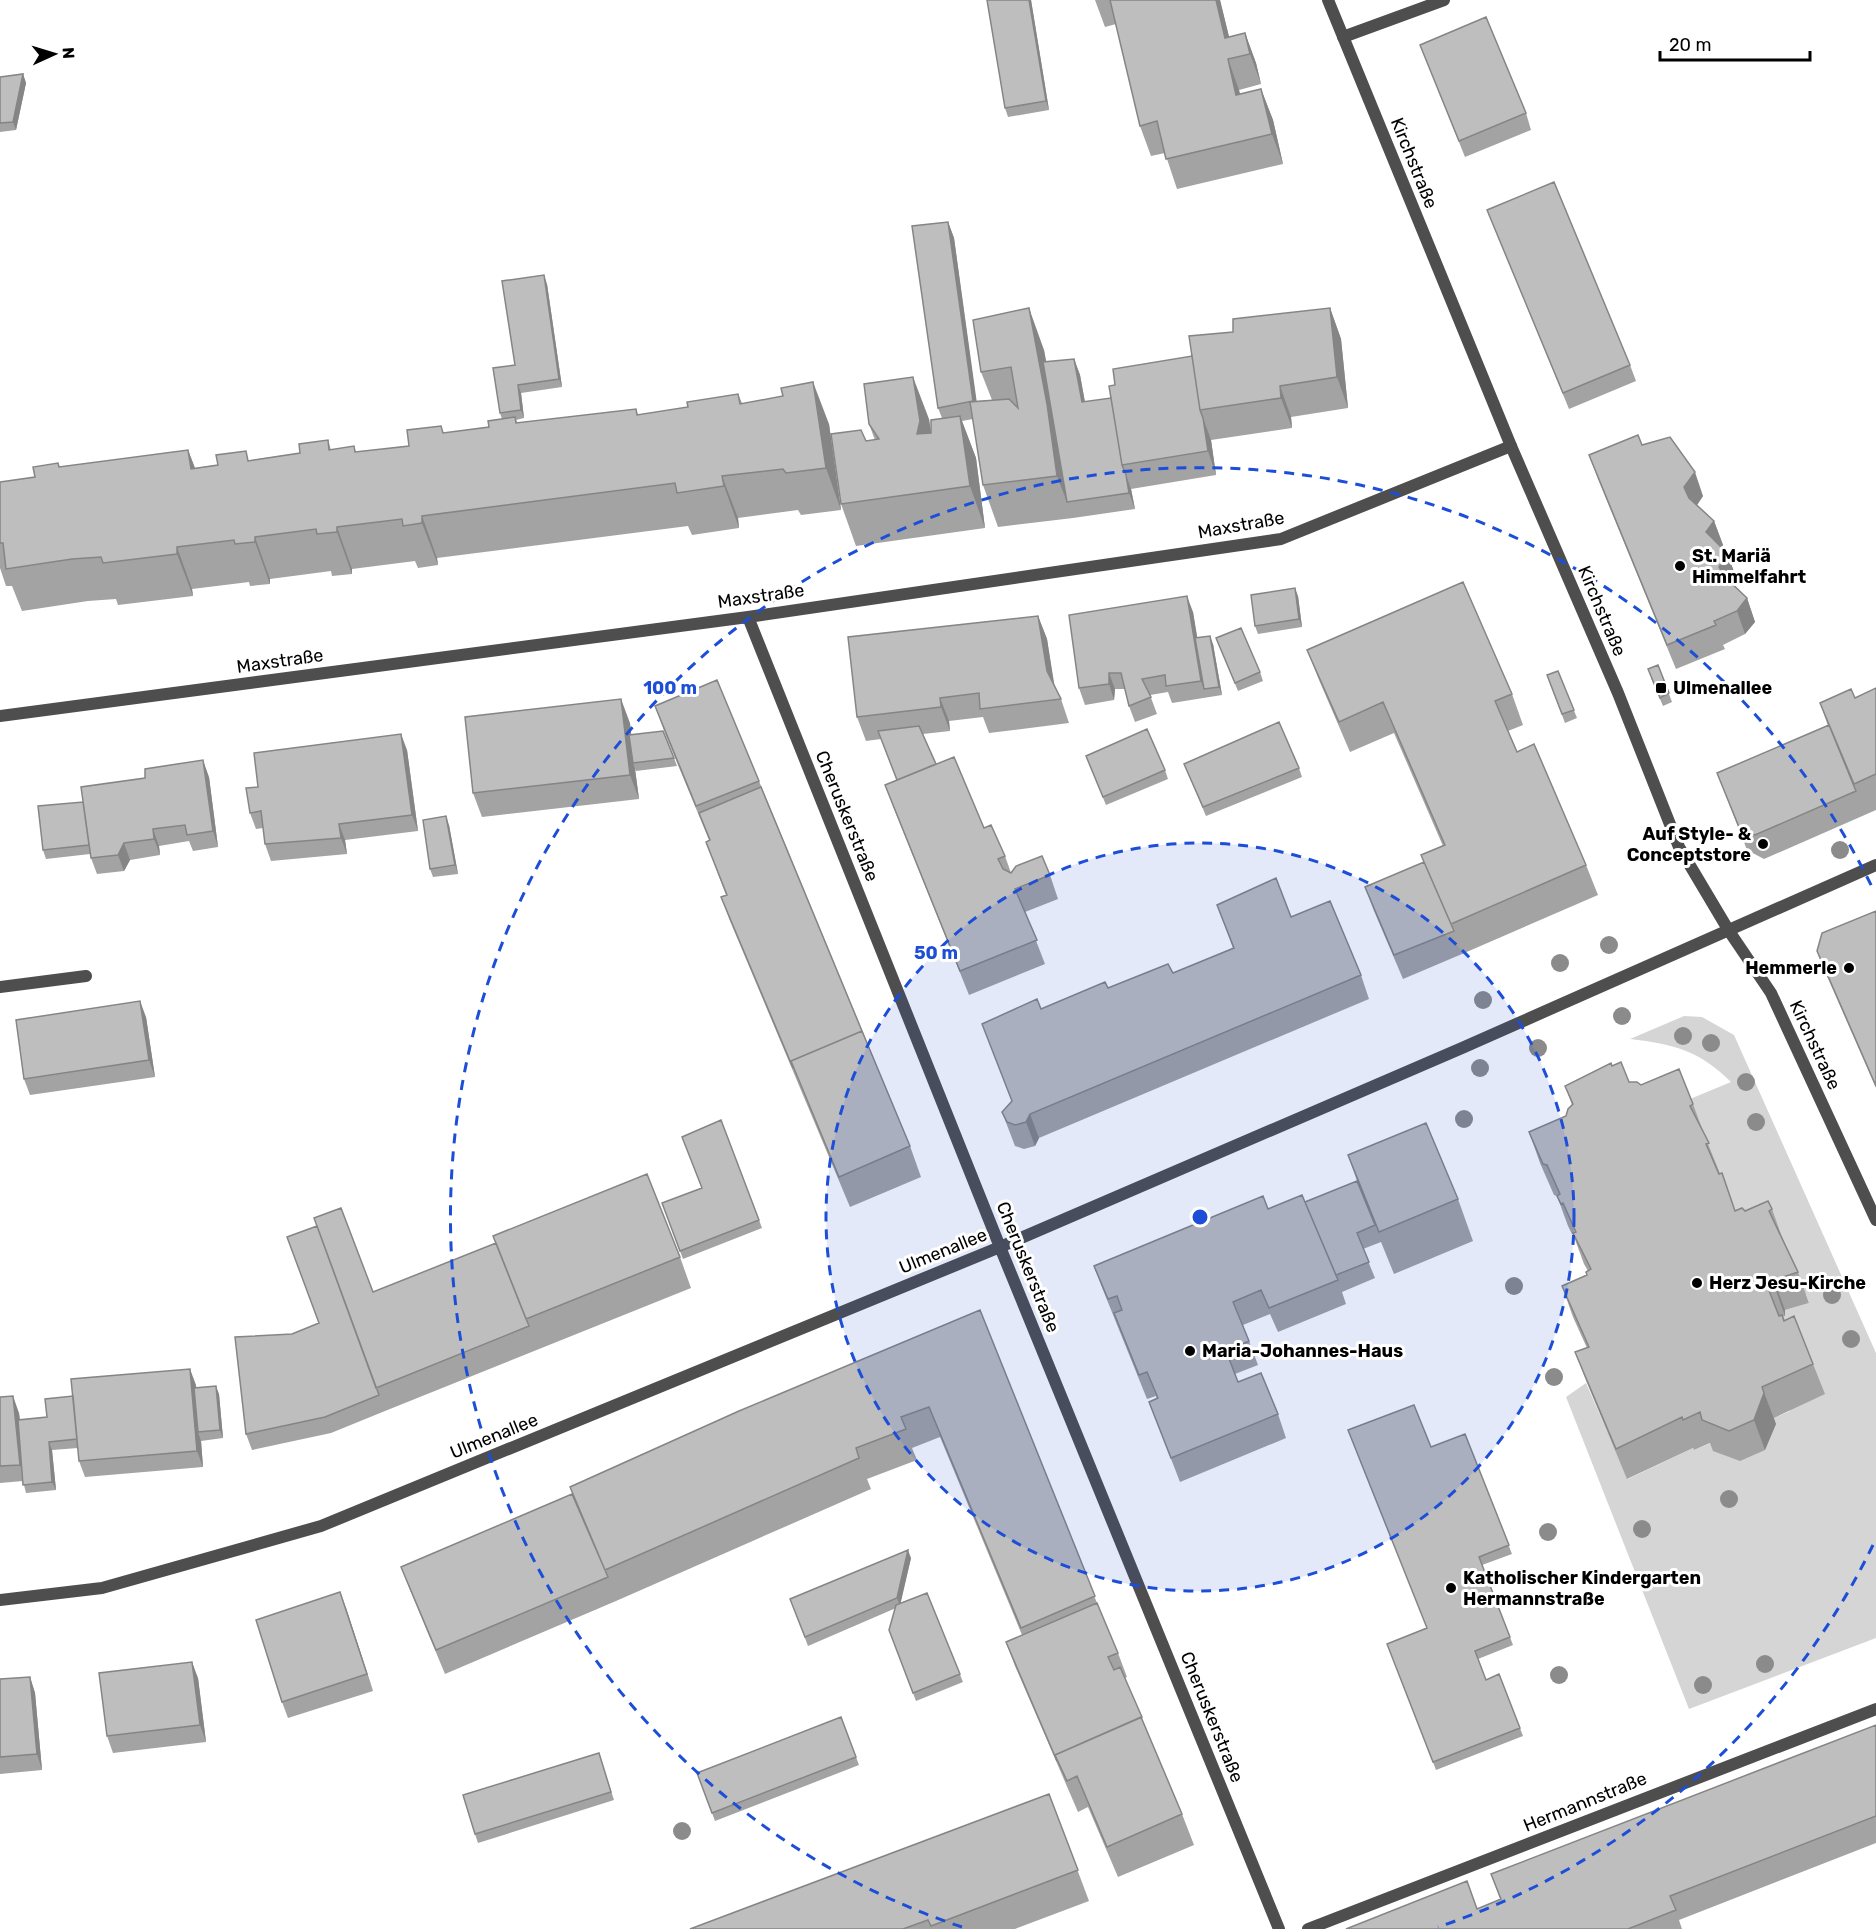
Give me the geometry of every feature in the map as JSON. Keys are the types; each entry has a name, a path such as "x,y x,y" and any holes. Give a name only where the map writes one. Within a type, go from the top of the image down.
{"street":[{"name":"Kirchstraße","path":"1328,0 1511,446 1618,693 1679,847 1729,931 1771,993 1876,1220"},
{"path":"1343,37 1444,0"},
{"name":"Maxstraße","path":"0,716 748,617 1281,539 1511,446"},
{"name":"Cheruskerstraße","path":"748,617 1000,1247 1279,1929"},
{"name":"Ulmenallee","path":"0,1600 102,1588 321,1526 1000,1247 1876,865"},
{"path":"0,987 86,976"},
{"name":"Hermannstraße","path":"1308,1929 1876,1709"}],"shaded area":[{"path":"1684,1016 1702,1017 1734,1035 1876,1353 1876,1638 1689,1709 1566,1397 1586,1383 1628,1479 1693,1448 1694,1450 1711,1443 1765,1450 1776,1424 1774,1418 1790,1411 1779,1319 1785,1316 1785,1310 1809,1303 1806,1294 1803,1294 1736,1212 1733,1204 1730,1205 1690,1099 1731,1082 1720,1071 1697,1056 1660,1043 1630,1039"}],"building":[{"path":"987,0 1029,0 1046,101 1005,108"},
{"path":"1110,0 1216,0 1225,38 1245,33 1250,54 1228,59 1236,95 1261,89 1272,134 1166,159 1157,121 1140,126"},
{"path":"1486,17 1526,113 1459,141 1420,45"},
{"path":"23,74 13,122 0,123 0,77"},
{"path":"1554,182 1630,365 1563,393 1487,210"},
{"path":"948,222 973,401 938,408 912,226"},
{"path":"544,275 559,379 518,385 521,410 500,413 493,368 515,365 502,281"},
{"path":"1029,308 1047,404 1057,476 983,485 970,402 1009,399 1018,408 1011,367 981,372 973,320"},
{"path":"1330,308 1337,377 1280,386 1281,398 1200,410 1189,336 1233,332 1233,319"},
{"path":"1192,356 1208,451 1122,465 1109,386 1115,385 1113,369"},
{"path":"1074,359 1082,402 1111,398 1129,493 1067,502 1043,362"},
{"path":"913,377 920,421 917,434 931,433 931,420 960,416 970,486 841,504 831,434 861,430 866,441 879,439 869,424 864,384"},
{"path":"813,382 826,468 786,473 783,469 722,476 724,486 677,493 675,483 422,516 422,523 403,526 402,519 337,527 337,532 317,534 316,529 255,537 255,542 235,544 234,540 177,547 177,554 103,563 101,557 6,569 3,543 0,543 0,482 35,477 33,467 58,463 59,467 188,450 191,469 218,465 216,455 246,451 248,461 300,453 299,444 328,440 329,450 354,446 355,452 409,446 407,430 441,426 443,433 489,427 488,421 515,417 516,423 636,409 637,415 688,407 687,402 738,394 740,404 783,396 781,388"},
{"name":"St. Mariä Himmelfahrt","path":"1638,435 1642,445 1670,437 1695,472 1684,487 1689,498 1714,521 1706,532 1727,553 1719,567 1724,576 1747,598 1737,611 1714,621 1716,625 1667,645 1589,455"},
{"path":"1463,582 1512,694 1495,701 1517,752 1534,744 1586,865 1451,924 1421,855 1445,845 1383,702 1339,722 1307,650"},
{"path":"1295,588 1299,619 1255,626 1251,595"},
{"path":"1187,596 1201,681 1166,686 1165,675 1142,679 1151,697 1129,706 1121,673 1109,673 1109,684 1079,688 1069,615"},
{"path":"1038,616 1047,671 1061,699 980,709 979,693 940,698 941,707 857,717 848,637"},
{"path":"1241,628 1260,672 1235,683 1216,638"},
{"path":"1210,636 1219,687 1204,689 1195,638"},
{"path":"1658,665 1669,693 1660,698 1648,669"},
{"path":"1558,671 1574,710 1562,714 1547,675"},
{"path":"717,680 759,781 696,806 655,706"},
{"path":"1876,688 1876,774 1854,784 1820,703 1851,689 1855,698"},
{"path":"621,699 630,775 473,793 465,717"},
{"path":"1279,722 1299,768 1203,807 1184,764"},
{"path":"1829,725 1856,791 1755,835 1739,827 1717,773"},
{"path":"919,726 936,764 897,780 878,731"},
{"path":"1147,729 1165,770 1103,797 1086,756"},
{"path":"663,731 674,758 633,763 629,735"},
{"path":"401,734 412,815 339,824 341,838 265,844 261,811 250,813 246,788 258,787 254,753"},
{"path":"954,757 984,828 991,825 1005,856 998,859 1003,869 1011,873 1016,866 1042,856 1050,875 1015,889 1037,940 960,971 885,785"},
{"path":"203,760 213,831 187,835 185,825 153,829 154,839 124,843 118,855 91,858 81,787 145,778 145,769"},
{"path":"761,787 862,1031 791,1061 793,1068 721,897 727,895 706,842 710,840 699,813"},
{"path":"83,802 89,845 43,850 38,806"},
{"path":"446,816 455,865 430,869 423,820"},
{"path":"1424,862 1454,931 1394,955 1365,887"},
{"path":"1276,878 1291,917 1330,901 1361,975 1030,1114 1026,1122 1015,1125 1007,1122 1002,1112 1012,1101 982,1024 1037,999 1041,1009 1105,982 1108,988 1168,964 1173,973 1234,948 1217,905"},
{"path":"1876,911 1876,1086 1817,951 1822,933"},
{"path":"140,1001 149,1060 24,1079 16,1020"},
{"path":"862,1031 910,1146 839,1177 791,1061"},
{"name":"Herz Jesu-Kirche","path":"1621,1062 1629,1082 1637,1082 1641,1085 1679,1069 1693,1104 1690,1106 1709,1143 1706,1144 1719,1174 1722,1173 1735,1211 1742,1208 1745,1211 1768,1201 1772,1209 1769,1211 1798,1272 1774,1280 1774,1285 1768,1288 1779,1316 1782,1315 1784,1321 1794,1316 1813,1364 1762,1387 1764,1393 1754,1420 1729,1431 1702,1420 1700,1412 1683,1420 1682,1417 1616,1449 1575,1352 1589,1347 1562,1286 1587,1275 1586,1272 1591,1269 1573,1233 1576,1232 1563,1203 1561,1204 1557,1196 1560,1194 1547,1165 1543,1164 1529,1132 1566,1116 1573,1104 1565,1086 1611,1063 1612,1066"},
{"path":"721,1120 759,1220 680,1251 662,1203 702,1188 682,1137"},
{"path":"1426,1123 1458,1199 1379,1232 1348,1155"},
{"path":"647,1174 680,1257 526,1319 493,1236"},
{"path":"1357,1181 1375,1225 1357,1233 1369,1262 1336,1275 1305,1202"},
{"name":"Maria-Johannes-Haus","path":"1302,1195 1338,1280 1269,1308 1261,1290 1233,1302 1249,1341 1226,1351 1238,1382 1261,1373 1278,1414 1171,1458 1149,1402 1158,1398 1147,1372 1139,1375 1114,1313 1122,1310 1117,1296 1108,1299 1094,1266 1263,1196 1268,1209"},
{"path":"341,1208 373,1292 496,1243 529,1326 376,1388 314,1218"},
{"path":"317,1226 379,1395 325,1417 246,1434 235,1337 292,1334 319,1323 287,1237"},
{"path":"980,1310 1095,1596 1021,1628 929,1407 901,1417 906,1429 856,1448 859,1458 605,1570 570,1487 739,1411"},
{"path":"190,1369 197,1451 79,1461 71,1379"},
{"path":"216,1386 220,1430 198,1432 194,1388"},
{"path":"13,1396 20,1465 0,1466 0,1397"},
{"path":"73,1396 77,1439 49,1442 52,1482 23,1485 18,1420 47,1417 45,1399"},
{"name":"Katholischer Kindergarten Hermannstraße","path":"1414,1405 1431,1447 1465,1434 1509,1545 1479,1557 1510,1637 1475,1651 1486,1680 1499,1674 1520,1728 1433,1762 1387,1644 1427,1628 1348,1430"},
{"path":"572,1494 608,1577 436,1650 401,1567"},
{"path":"908,1550 897,1598 805,1637 790,1599"},
{"path":"340,1592 367,1674 282,1702 256,1620"},
{"path":"927,1593 960,1674 913,1693 889,1630 896,1605"},
{"path":"1097,1603 1118,1653 1108,1657 1114,1670 1120,1667 1142,1717 1055,1755 1057,1761 1006,1642"},
{"path":"192,1662 200,1725 107,1736 99,1673"},
{"path":"30,1677 37,1754 0,1757 0,1679"},
{"path":"841,1717 856,1757 712,1813 697,1773"},
{"path":"1141,1717 1182,1814 1107,1847 1077,1776 1067,1781 1055,1755"},
{"path":"1876,1725 1876,1816 1670,1896 1676,1910 1628,1929 1346,1929 1467,1881 1477,1909 1501,1899 1491,1874"},
{"path":"599,1753 611,1792 475,1834 463,1795"},
{"path":"1049,1794 1078,1870 931,1926 928,1920 903,1929 690,1929"}],"place":[{"name":"St. Mariä Himmelfahrt","path":"1680,566"},
{"name":"Ulmenallee","path":"1661,688"},
{"name":"Auf Style- & Conceptstore","path":"1763,844"},
{"name":"Hemmerle","path":"1849,968"},
{"name":"Herz Jesu-Kirche","path":"1697,1283"},
{"name":"Maria-Johannes-Haus","path":"1190,1351"},
{"name":"Katholischer Kindergarten Hermannstraße","path":"1451,1588"}]}
